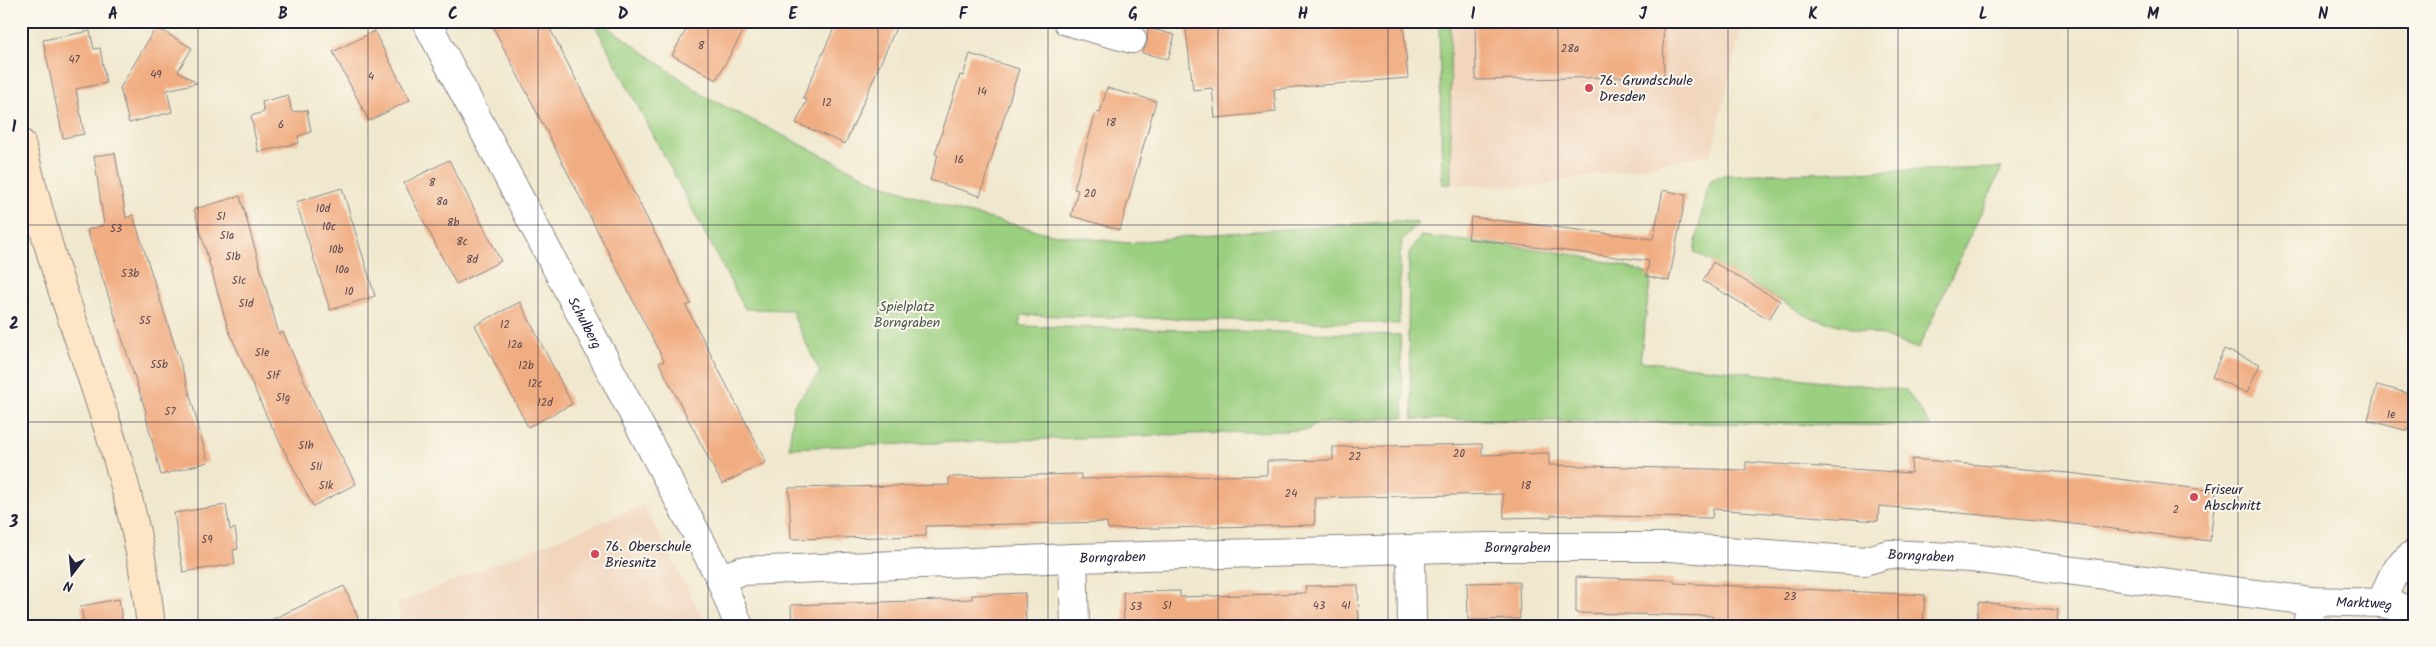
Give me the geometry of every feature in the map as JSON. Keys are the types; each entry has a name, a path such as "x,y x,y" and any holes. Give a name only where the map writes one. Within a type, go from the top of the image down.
{"street":[{"name":"Schulberg","path":"426,21 720,578 739,626"},
{"path":"1067,21 1132,39"},
{"path":"21,143 42,225 114,442 131,504 142,556 151,626"},
{"name":"Borngraben","path":"720,578 740,571 1073,558 1485,547 1670,548 1864,561 1889,554 1972,558 2309,614"},
{"path":"1411,550 1412,626"},
{"path":"2382,602 2390,577 2406,559 2415,553"},
{"path":"1073,558 1075,626"},
{"name":"Marktweg","path":"2309,614 2382,602 2415,611"}],"shaded area":[{"name":"76. Grundschule Dresden","path":"1450,21 1743,21 1711,154 1531,187 1451,184"},
{"name":"76. Oberschule Briesnitz","path":"644,505 707,626 402,626 397,603"}],"green space":[{"name":"Spielplatz Borngraben","path":"593,21 600,21 706,97 876,182 960,211 1051,234 1127,243 1201,235 1398,221 1418,223 1402,241 1399,324 1021,315 1019,326 1400,335 1404,417 1315,424 1308,430 789,448 794,405 820,373 793,315 794,310 745,309"},
{"path":"1439,21 1450,21 1451,184 1442,184"},
{"path":"2002,168 1918,349 1880,335 1811,318 1694,252 1706,191 1711,180 1723,175"},
{"path":"1421,236 1538,249 1595,259 1651,275 1640,361 1906,390 1931,426 1413,419 1408,335 1409,253"}],"building":[{"path":"490,21 546,21 691,304 686,306 766,462 722,484 659,363 664,361"},
{"path":"691,21 749,21 716,80 672,55"},
{"path":"837,21 899,21 845,144 796,123 807,100 803,98"},
{"path":"1185,21 1403,21 1408,78 1274,89 1276,112 1215,118 1212,88 1193,90"},
{"path":"1475,21 1663,21 1664,76 1476,80"},
{"path":"156,27 192,48 178,71 197,83 167,90 172,112 129,123 120,88"},
{"path":"1148,28 1175,35 1168,59 1142,53 1147,43"},
{"path":"90,31 94,49 100,48 106,83 76,89 84,134 63,138 43,40"},
{"path":"374,31 410,100 369,121 333,52"},
{"path":"970,54 1019,69 980,196 930,180 938,155 935,154 960,75 963,76"},
{"path":"1107,88 1156,101 1120,230 1071,216 1078,190 1074,189 1096,112 1100,113"},
{"path":"288,95 292,112 307,110 311,132 298,136 299,143 258,152 251,116 264,112 262,102"},
{"path":"115,153 126,218 133,215 187,384 208,462 161,475 146,412 87,230 104,225 94,156"},
{"path":"449,160 501,261 456,284 404,183"},
{"path":"342,188 375,296 330,310 296,202"},
{"path":"1663,190 1686,195 1669,281 1646,276 1649,261 1468,239 1471,217 1653,239"},
{"path":"240,196 279,334 283,332 323,423 356,484 313,506 267,417 228,329 194,209"},
{"path":"1713,262 1780,301 1769,319 1703,281"},
{"path":"520,302 572,404 528,427 475,325"},
{"path":"2224,349 2260,364 2247,393 2212,377"},
{"path":"2377,385 2415,395 2415,407 2408,431 2368,420"},
{"path":"1482,444 1482,455 1549,453 1549,465 1746,470 1746,462 1911,473 1912,459 2069,473 2216,491 2210,541 2049,521 1879,506 1878,521 1713,509 1712,518 1551,515 1551,517 1504,518 1503,494 1314,498 1315,525 1108,529 1107,522 926,526 926,536 791,539 789,488 949,485 949,477 1081,474 1081,479 1267,475 1267,461 1333,460 1333,447"},
{"path":"226,505 230,530 235,528 238,549 233,550 235,564 183,572 174,513"},
{"path":"1576,577 1674,580 1674,583 1925,595 1923,626 1849,626 1788,622 1788,626 1781,626 1712,622 1712,616 1576,613"},
{"path":"1519,582 1520,619 1468,620 1467,583"},
{"path":"1358,585 1359,625 1124,626 1123,592 1180,591 1180,597 1306,593 1305,586"},
{"path":"344,586 358,618 340,626 258,626"},
{"path":"1025,593 1026,626 792,626 791,605 972,599 972,595"},
{"path":"119,599 123,626 84,626 81,606"},
{"path":"1979,602 2058,610 2057,626 1976,626"}],"place":[{"name":"76. Grundschule Dresden","path":"1589,88"},
{"name":"Friseur Abschnitt","path":"2194,497"},
{"name":"76. Oberschule Briesnitz","path":"595,554"}]}
